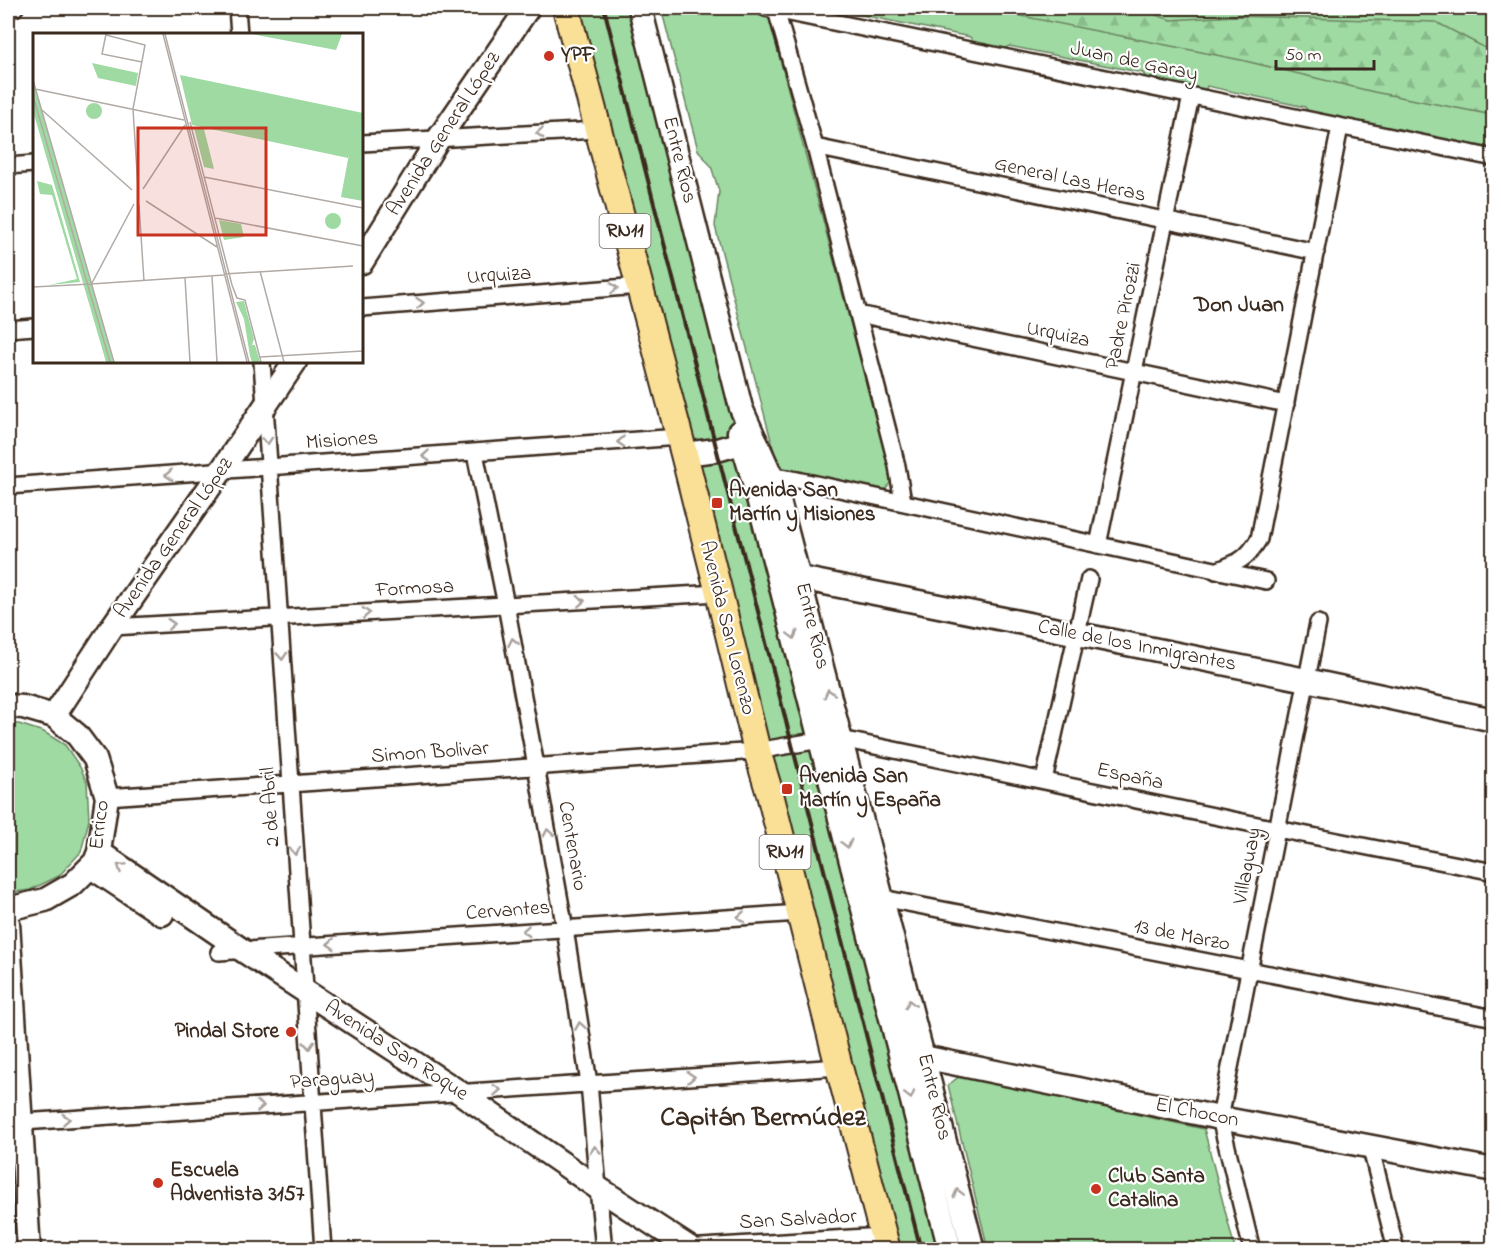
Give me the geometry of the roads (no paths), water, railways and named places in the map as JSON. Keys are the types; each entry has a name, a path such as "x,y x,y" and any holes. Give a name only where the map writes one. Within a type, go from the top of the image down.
{"main road":[{"name":"Avenida San Lorenzo","path":"566,8 720,593 757,751 885,1243"}],"street":[{"path":"8,8 15,8"},
{"path":"237,8 239,33"},
{"name":"Avenida General López","path":"363,260 439,138 528,8"},
{"name":"Entre Ríos","path":"629,8 734,414 749,441"},
{"name":"Entre Ríos","path":"640,8 749,441 762,478 789,578 913,1059 973,1250"},
{"path":"771,9 815,147 897,466 903,502"},
{"name":"Juan de Garay","path":"771,9 1494,158"},
{"name":"Padre Pirozzi","path":"1098,545 1191,96"},
{"path":"1216,571 1236,564 1250,554 1259,539 1341,127"},
{"path":"363,143 598,130"},
{"name":"General Las Heras","path":"815,147 1316,252"},
{"path":"8,166 33,164"},
{"name":"Urquiza","path":"363,308 639,286"},
{"name":"Urquiza","path":"858,314 1286,404"},
{"path":"8,329 33,327"},
{"name":"2 de Abril","path":"262,363 323,1250"},
{"name":"Avenida General López","path":"54,716 112,627 294,363"},
{"path":"681,446 717,450 749,441"},
{"name":"Misiones","path":"8,486 475,453 681,446"},
{"name":"Centenario","path":"475,453 536,766 590,1083 604,1250"},
{"path":"762,478 793,479 1266,581"},
{"name":"Calle de los Inmigrantes","path":"789,578 1306,680 1494,720"},
{"path":"1044,780 1089,579"},
{"name":"Formosa","path":"112,627 720,593"},
{"name":"Villaguay","path":"1220,1118 1318,623"},
{"name":"Errico","path":"8,706 24,707 54,716 76,735 95,759 107,797 95,860 72,884 45,900 8,909"},
{"name":"España","path":"757,751 831,740 1044,780 1494,872"},
{"name":"Simon Bolivar","path":"107,797 757,751"},
{"name":"Avenida San Roque","path":"95,860 242,950 306,1001 435,1094 684,1249"},
{"name":"Avenida San Roque","path":"95,860 219,952 459,1092 599,1195"},
{"name":"13 de Marzo","path":"872,901 1249,970 1494,1018"},
{"name":"Cervantes","path":"219,952 800,913"},
{"path":"8,922 14,1122 29,1250"},
{"name":"Entre Ríos","path":"913,1059 950,1250"},
{"name":"El Chocon","path":"913,1059 1494,1170"},
{"name":"Paraguay","path":"14,1122 839,1067"},
{"path":"1220,1118 1252,1250"},
{"path":"1370,1145 1395,1250"},
{"name":"San Salvador","path":"684,1249 885,1243"}],"railway":[{"path":"604,8 921,1250"}],"place":[{"name":"YPF","path":"549,56"},
{"name":"Avenida San Martín y Misiones","path":"717,503"},
{"name":"Avenida San Martín y España","path":"787,789"},
{"name":"Pindal Store","path":"291,1032"},
{"name":"Escuela Adventista 3157","path":"158,1183"},
{"name":"Club Santa Catalina","path":"1096,1189"}],"district":[{"name":"Don Juan","path":"1239,306"},
{"name":"Capitán Bermúdez","path":"763,1118"}]}
